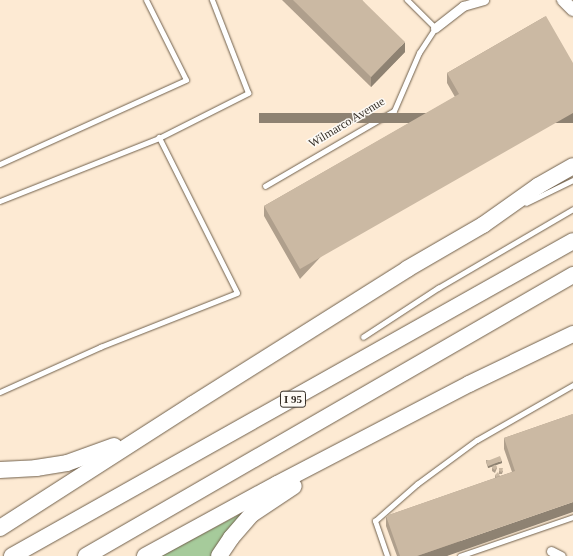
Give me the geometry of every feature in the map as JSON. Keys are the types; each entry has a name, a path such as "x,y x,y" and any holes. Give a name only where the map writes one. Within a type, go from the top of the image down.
{"highway":[{"path":"0,528 407,268 482,225 538,186 573,166"},
{"name":"I 95","path":"12,556 573,241"},
{"path":"86,556 573,275"},
{"path":"145,556 277,484 469,384 573,334"},
{"path":"219,556 231,538 252,514 282,493 469,384"},
{"path":"0,470 36,468 66,463 90,456 118,445 193,404"}],"street":[{"name":"Wilmarco Avenue","path":"435,28 465,3 484,0"},
{"path":"562,0 573,10"},
{"path":"551,551 561,556"}],"lane":[{"path":"0,164 186,80 146,0"},
{"path":"0,200 159,138 248,94 212,0"},
{"path":"407,0 435,28"},
{"name":"Wilmarco Avenue","path":"265,186 394,111 419,53 435,28"},
{"path":"0,392 100,347 237,293 159,138"},
{"path":"524,204 573,180"},
{"path":"482,225 517,208"},
{"path":"363,337 438,288 573,209"},
{"path":"387,556 375,521 417,484 477,440 573,385"},
{"path":"460,556 573,517"}],"green space":[{"path":"242,513 217,545 211,556 161,556"}],"building":[{"path":"293,0 362,0 405,42 371,77"},
{"path":"546,16 573,63 573,113 300,269 264,206 459,94 447,73"},
{"path":"573,414 573,502 417,556 400,556 386,516 515,471 504,438"},
{"path":"500,456 502,461 488,466 486,462"},
{"path":"494,465 497,466 495,470 492,468"},
{"path":"499,468 503,468 502,472 499,471"},
{"path":"498,472 500,476 496,477 495,475"}]}
